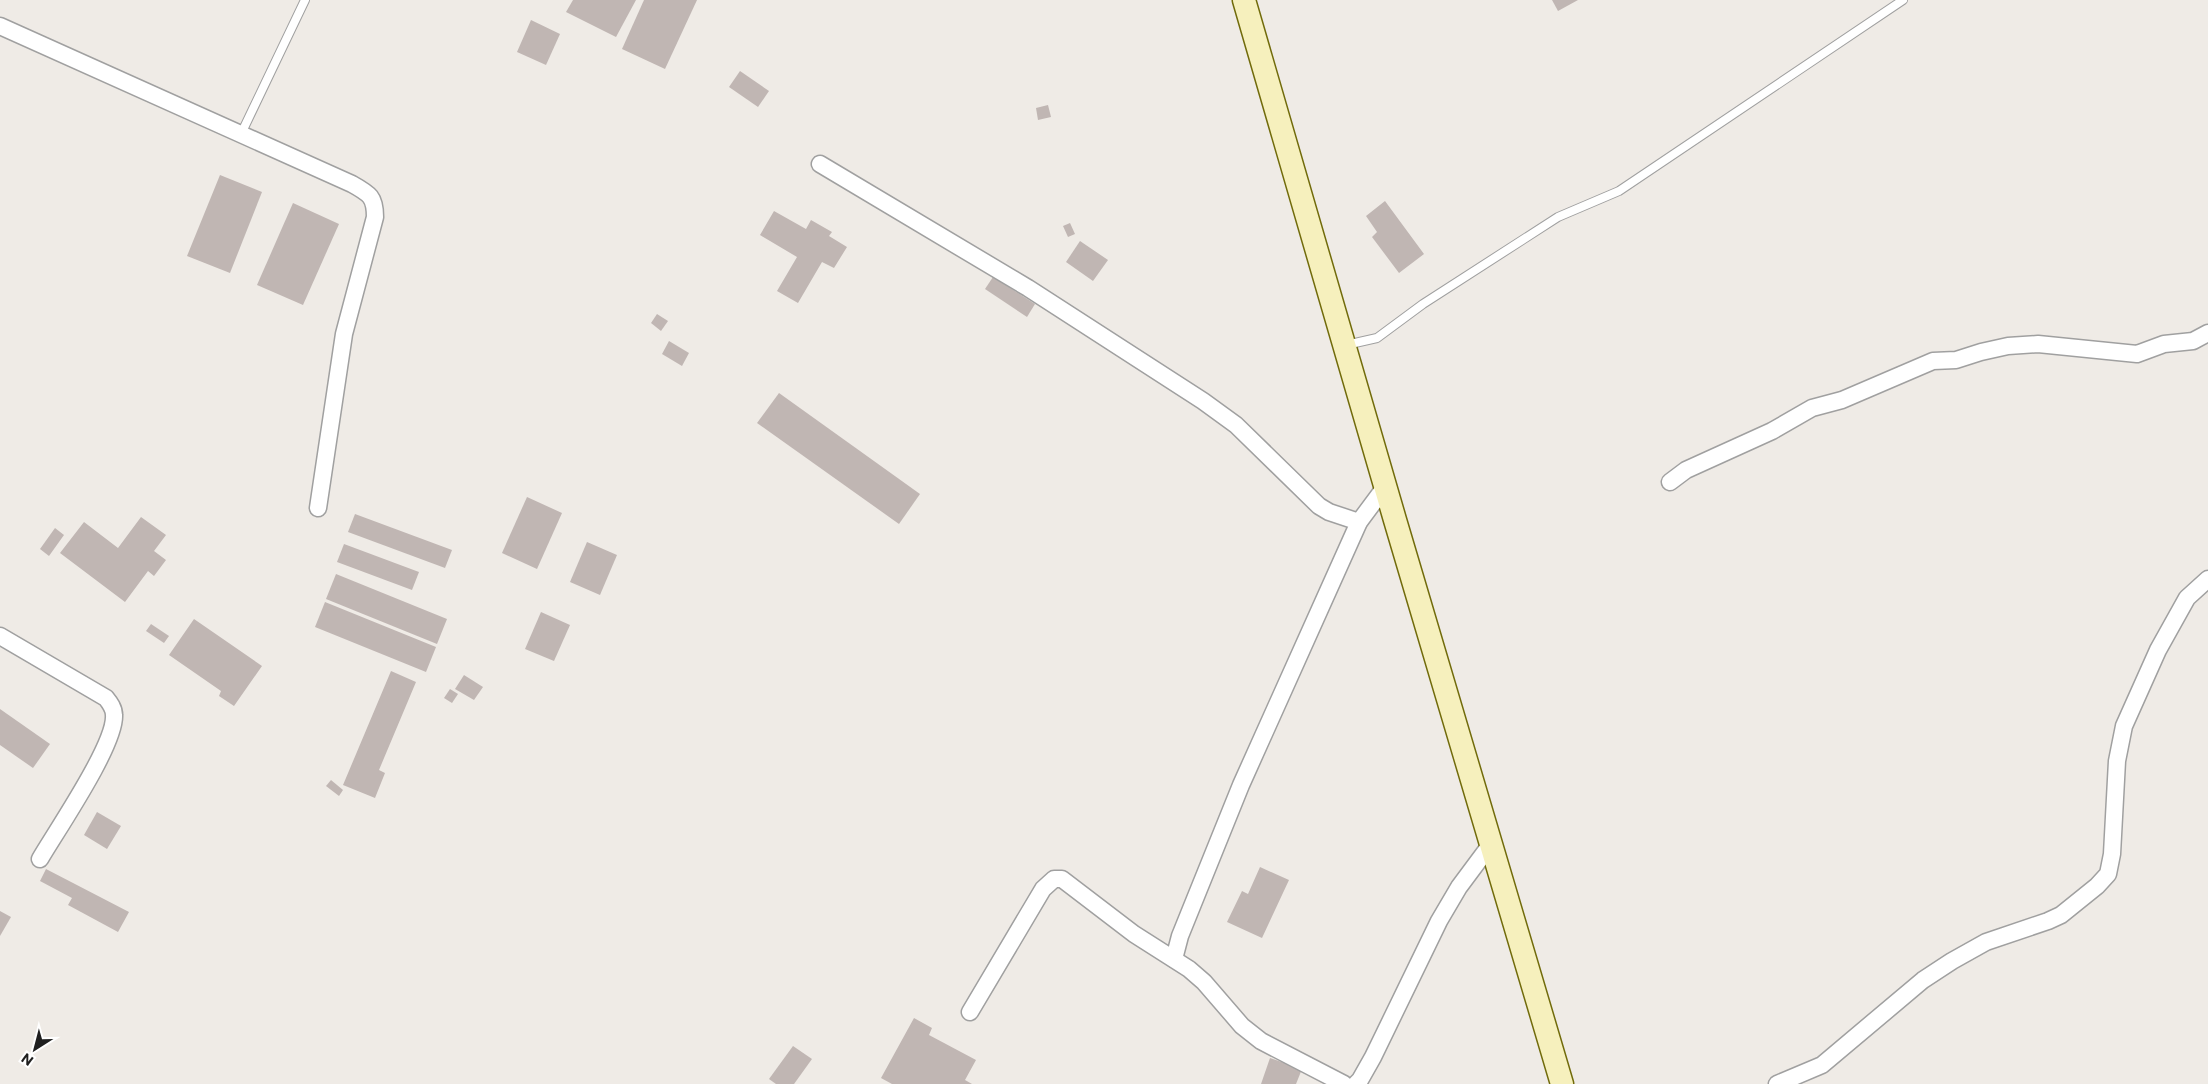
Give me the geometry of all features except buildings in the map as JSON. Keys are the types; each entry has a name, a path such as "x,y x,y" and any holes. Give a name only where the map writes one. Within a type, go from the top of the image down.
{"street":[{"path":"1244,0 1385,487 1562,1084"},
{"path":"0,26 352,184 367,192 375,203 375,217 344,334 318,508"},
{"path":"820,164 1028,288 1203,401 1236,425 1319,506 1329,512 1358,522"},
{"path":"1670,482 1686,470 1772,431 1812,408 1842,400 1933,361 1956,360 2008,346 2038,344 2137,354 2164,344 2193,341 2208,333"},
{"path":"1174,959 1180,936 1240,785 1358,522 1385,487"},
{"path":"1777,1084 1822,1065 1922,980 1952,960 1986,942 2061,915 2098,886 2108,874 2112,854 2116,761 2124,726 2158,650 2187,598 2208,579"},
{"path":"0,636 106,698 111,704 115,716 102,754 40,859"},
{"path":"1356,1084 1373,1057 1439,921 1459,887 1491,844"},
{"path":"970,1012 1043,889 1054,879 1062,879 1134,934 1174,959 1204,982 1242,1026 1260,1041 1344,1084"}],"lane":[{"path":"240,134 305,0"},
{"path":"1344,345 1377,338 1423,304 1558,217 1619,191 1903,0"}]}
